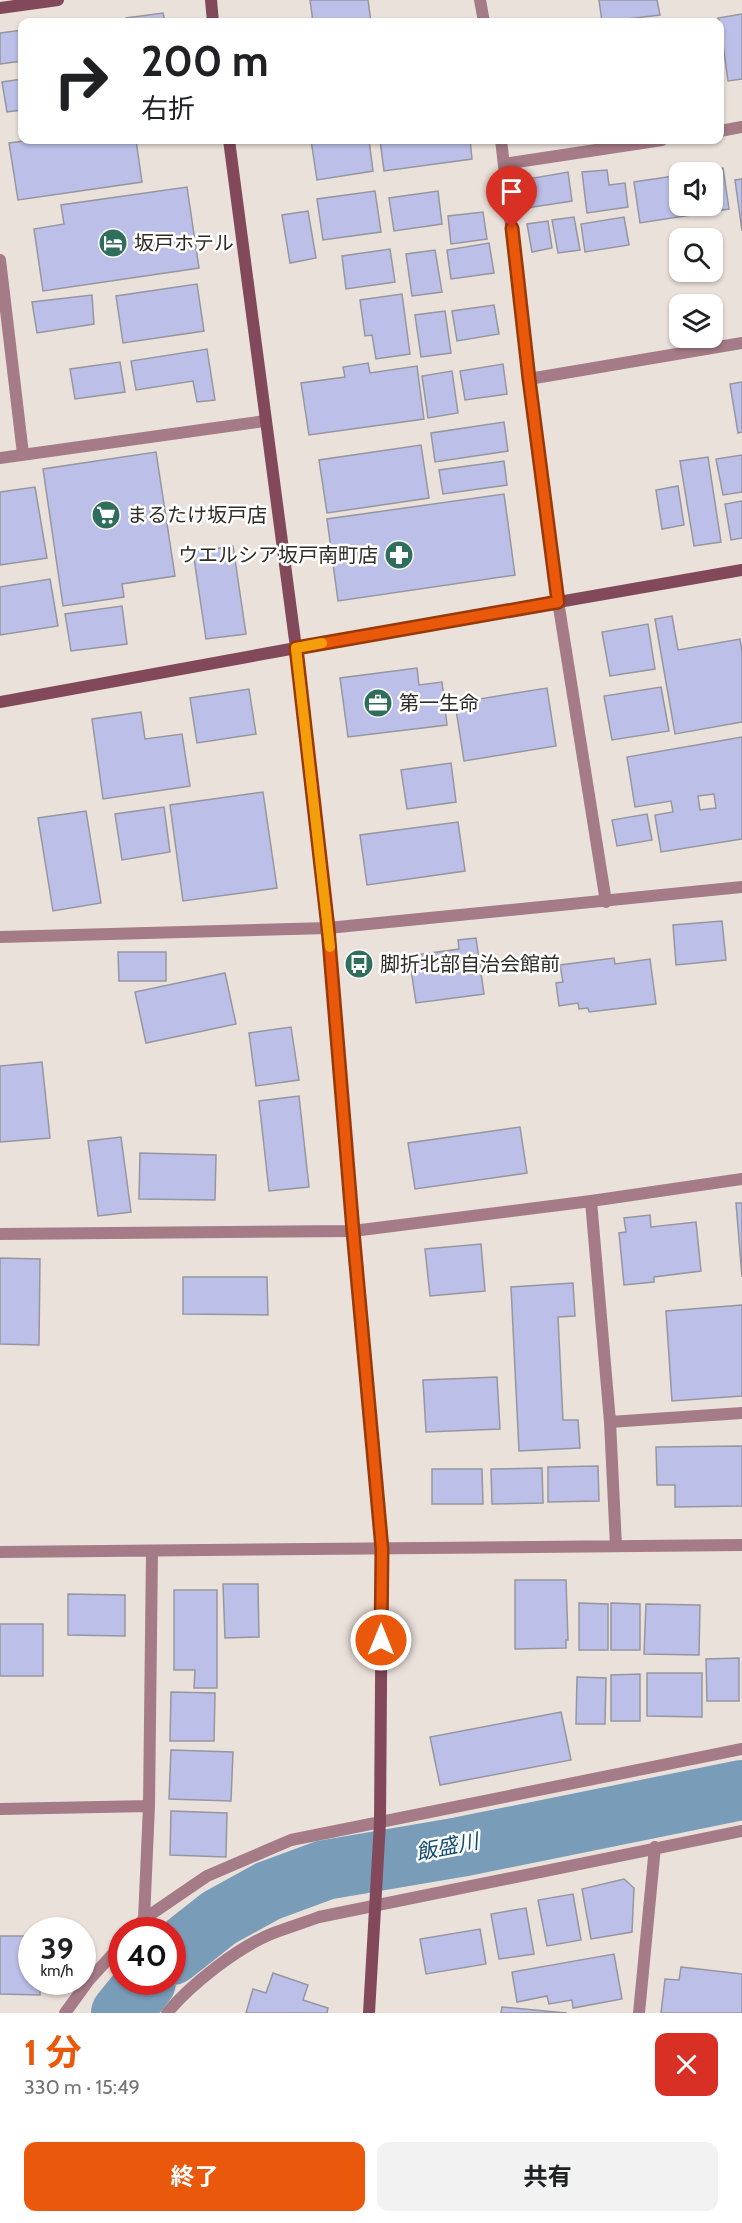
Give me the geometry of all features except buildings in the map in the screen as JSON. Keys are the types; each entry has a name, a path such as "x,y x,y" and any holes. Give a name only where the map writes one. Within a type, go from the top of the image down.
{"street":[{"path":"0,8 58,0"},
{"path":"211,0 213,18"},
{"path":"480,0 483,18"},
{"path":"724,129 742,127"},
{"path":"229,144 296,648 328,928 382,1549 380,1822 369,2013"},
{"path":"502,144 558,602 606,902"},
{"path":"504,164 636,144"},
{"path":"0,260 23,454"},
{"path":"529,379 742,343"},
{"path":"0,458 265,421"},
{"path":"0,702 742,570"},
{"path":"0,937 328,928 742,887"},
{"path":"0,1234 353,1231 742,1179"},
{"path":"591,1201 610,1422 616,1546"},
{"path":"610,1422 742,1413"},
{"path":"0,1552 742,1545"},
{"path":"144,1917 149,1806 152,1551"},
{"path":"146,1917 207,1876 291,1840 742,1749"},
{"path":"0,1809 149,1806"},
{"path":"167,2013 178,2000 220,1965 268,1935 319,1917 742,1831"},
{"path":"639,2013 655,1847"},
{"path":"65,2013 89,1980 108,1959"}],"waterway":[{"name":"飯盛川","path":"186,1944 219,1918 268,1891 325,1870 460,1847 742,1790"},
{"name":"飯盛川","path":"121,2013 136,1995"}],"slow traffic":[{"path":"322,643 296,648 330,947"}],"place":[{"name":"坂戸ホテル","path":"113,243"},
{"name":"まるたけ坂戸店","path":"106,515"},
{"name":"ウエルシア坂戸南町店","path":"399,555"},
{"name":"第一生命","path":"378,703"},
{"name":"脚折北部自治会館前","path":"359,964"}],"route":[{"path":"381,1640 382,1549 328,928 296,648 558,602 512,228"}]}
